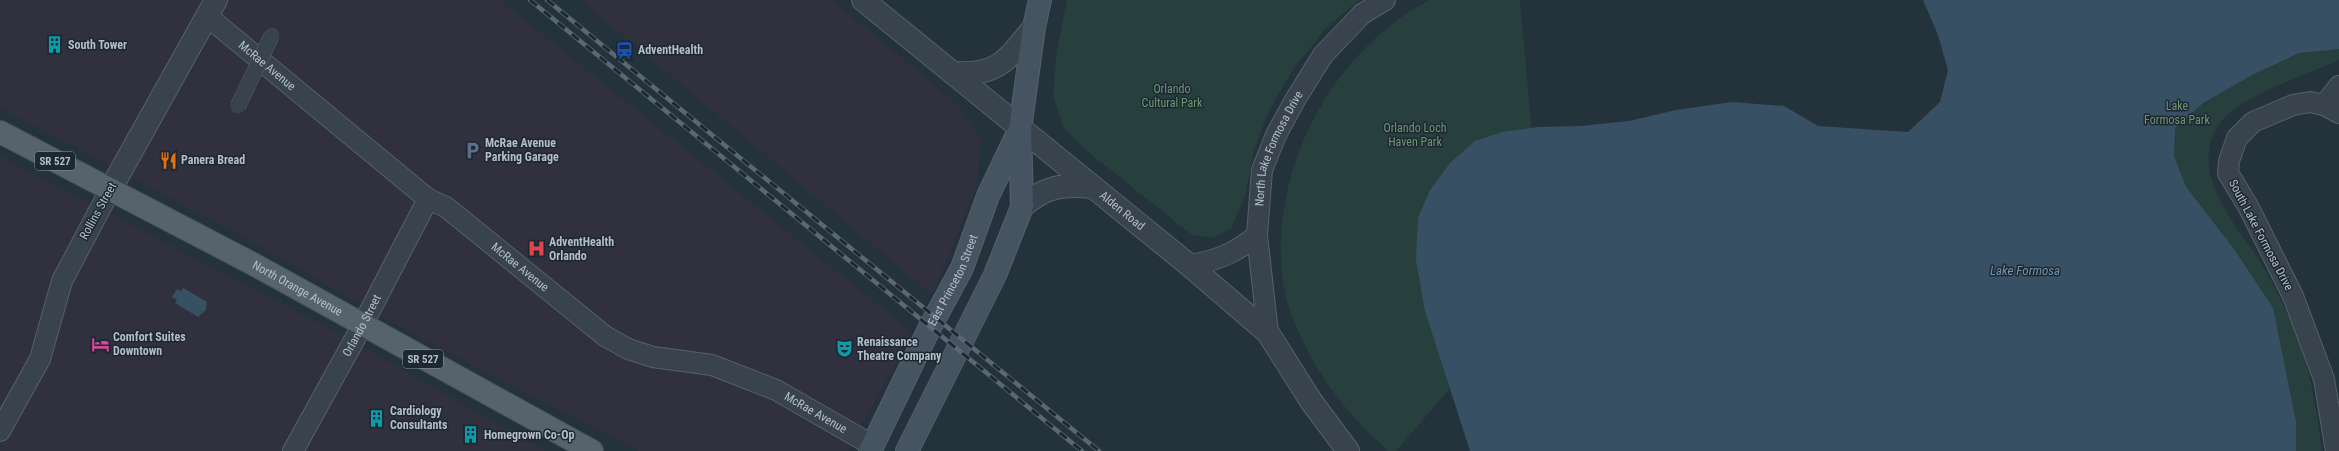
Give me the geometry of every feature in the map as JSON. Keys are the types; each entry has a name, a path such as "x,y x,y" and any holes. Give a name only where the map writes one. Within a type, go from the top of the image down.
{"main road":[{"name":"East Princeton Street","path":"907,451 995,275 1022,207 1020,129 1034,27 1040,0"},
{"name":"East Princeton Street","path":"871,448 930,327 962,268 988,196 1020,129"},
{"name":"North Orange Avenue","path":"0,132 255,265 362,326 592,451"}],"street":[{"name":"Alden Road","path":"863,0 1020,129 1190,265 1268,333 1311,401 1348,451"},
{"name":"North Lake Formosa Drive","path":"1268,333 1257,235 1262,170 1276,135 1295,100 1323,56 1362,14 1385,0"},
{"name":"Rollins Street","path":"0,431 40,359 62,281 110,190 211,8"},
{"name":"McRae Avenue","path":"211,8 428,199 446,207 605,336 628,350 653,357 712,365 776,390 871,448"},
{"path":"953,73 970,74 988,71 1007,60 1034,27"},
{"path":"238,106 272,35"},
{"name":"South Lake Formosa Drive","path":"2336,451 2331,383 2293,296 2249,208 2228,173 2229,161 2237,138 2253,122 2293,105 2310,102 2332,109 2339,86"},
{"path":"1022,207 1034,196 1047,189 1071,185 1093,187"},
{"name":"Orlando Street","path":"293,451 362,326 428,199"},
{"path":"1190,265 1227,256 1243,247 1257,235"}],"shaded area":[{"name":"AdventHealth Orlando","path":"0,0 500,0 912,332 849,451 638,451 414,335 222,225 0,108"},
{"path":"581,0 832,0 957,104 981,139 976,188 948,258 931,294"},
{"path":"0,156 333,330 545,451 0,451"}],"green space":[{"name":"Orlando Cultural Park","path":"1067,0 1359,0 1326,28 1292,71 1268,113 1253,153 1246,193 1231,229 1212,238 1192,235 1082,147 1063,127 1053,95 1057,49"},
{"name":"Orlando Loch Haven Park","path":"1430,0 1520,0 1534,155 1471,364 1396,451 1389,451 1355,419 1327,383 1304,344 1285,294 1282,272 1281,244 1284,207 1293,171 1306,136 1323,102 1345,71 1370,43 1398,19"},
{"name":"Lake Formosa Park","path":"2339,0 2339,60 2257,95 2242,104 2229,113 2220,123 2211,141 2208,160 2211,178 2218,196 2228,214 2265,270 2298,338 2308,369 2322,451 2249,451 2138,98"}],"water":[{"name":"Lake Formosa","path":"1923,0 2339,0 2339,49 2299,53 2252,75 2203,103 2175,128 2174,156 2186,187 2234,249 2273,308 2296,422 2296,451 1470,451 1425,311 1416,261 1418,218 1430,190 1450,163 1475,141 1502,132 1538,127 1580,126 1629,121 1676,110 1732,102 1784,106 1818,126 1908,132 1940,102 1948,70 1938,35"},
{"path":"183,288 207,302 206,310 198,317 175,303 177,300 172,297 177,289 181,291"}],"railway":[{"path":"530,0 1082,451"},
{"path":"547,0 1099,451"}],"place":[{"name":"South Tower","path":"55,45"},
{"name":"AdventHealth","path":"625,50"},
{"name":"McRae Avenue Parking Garage","path":"472,150"},
{"name":"Panera Bread","path":"168,160"},
{"name":"AdventHealth Orlando","path":"536,249"},
{"name":"Comfort Suites Downtown","path":"100,344"},
{"name":"Renaissance Theatre Company","path":"844,349"},
{"name":"Cardiology Consultants","path":"377,418"},
{"name":"Homegrown Co-Op","path":"471,435"}]}
